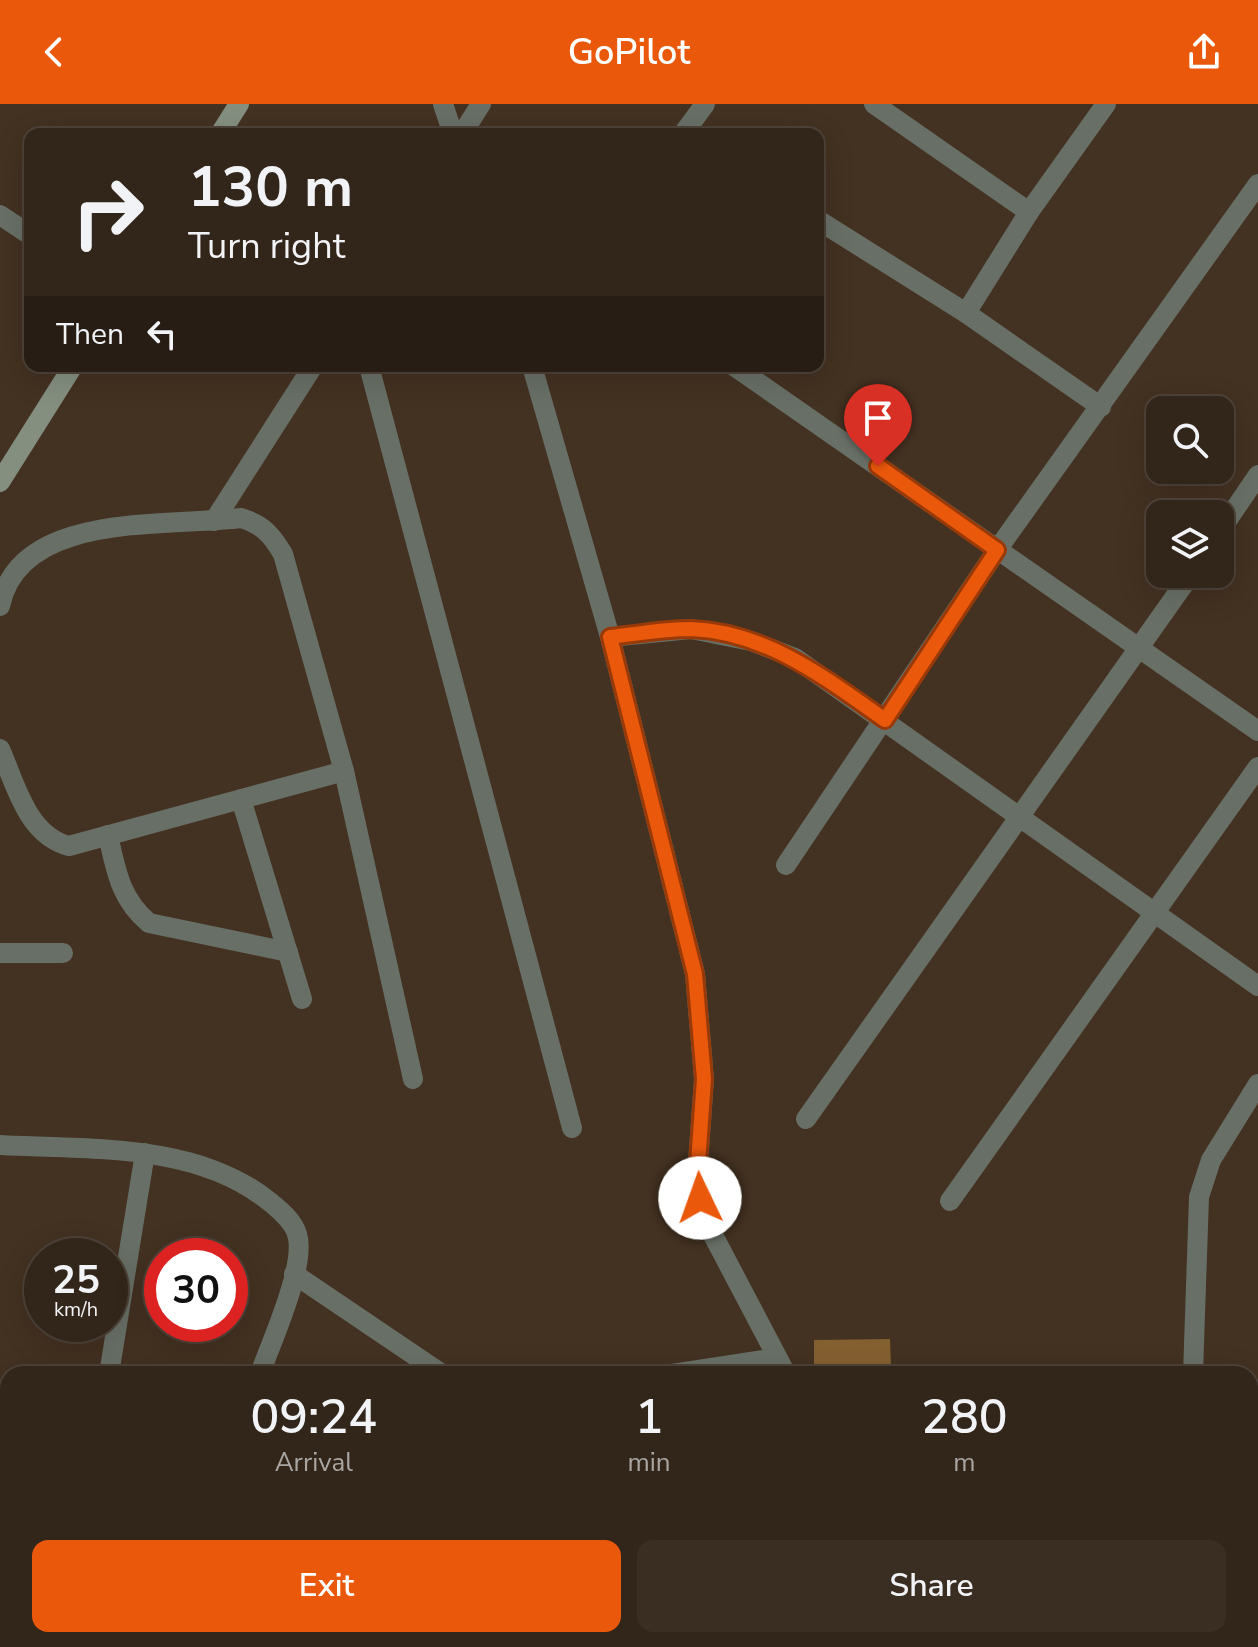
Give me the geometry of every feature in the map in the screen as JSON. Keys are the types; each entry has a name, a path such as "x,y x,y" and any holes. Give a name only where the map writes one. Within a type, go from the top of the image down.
{"street":[{"path":"224,128 239,104"},
{"path":"443,104 451,128"},
{"path":"466,128 481,104"},
{"path":"687,128 705,104"},
{"path":"874,104 901,112 1029,212"},
{"path":"966,313 1029,212 1106,104"},
{"path":"786,865 997,550 1258,184"},
{"path":"0,215 24,231"},
{"path":"824,224 966,313 1101,407"},
{"path":"0,482 69,372"},
{"path":"214,521 309,372"},
{"path":"371,372 572,1128"},
{"path":"534,372 610,637 695,974 704,1079 698,1163 700,1198 713,1235 782,1366"},
{"path":"743,372 1258,731"},
{"path":"1234,510 1258,475"},
{"path":"0,606 7,572 45,546 82,531 241,518 258,524 272,535 283,554 344,771 413,1079"},
{"path":"806,1119 1182,588"},
{"path":"610,637 691,629 751,641 795,658 1157,911 1258,986"},
{"path":"0,749 37,830 52,842 69,846 344,771"},
{"path":"950,1201 1258,767"},
{"path":"241,799 302,999"},
{"path":"108,835 122,892 134,910 149,923 288,952"},
{"path":"0,953 63,953"},
{"path":"1193,1366 1199,1197 1211,1160 1258,1084"},
{"path":"0,1145 145,1153 201,1164 251,1186 283,1212 297,1233 294,1274 263,1366"},
{"path":"110,1366 145,1153"},
{"path":"294,1274 430,1366"}],"building":[{"path":"890,1339 891,1366 814,1366 814,1340"}],"route":[{"path":"700,1198 698,1163 704,1079 695,974 610,637 691,629 751,641 795,658 885,720 997,550 878,466"}]}
